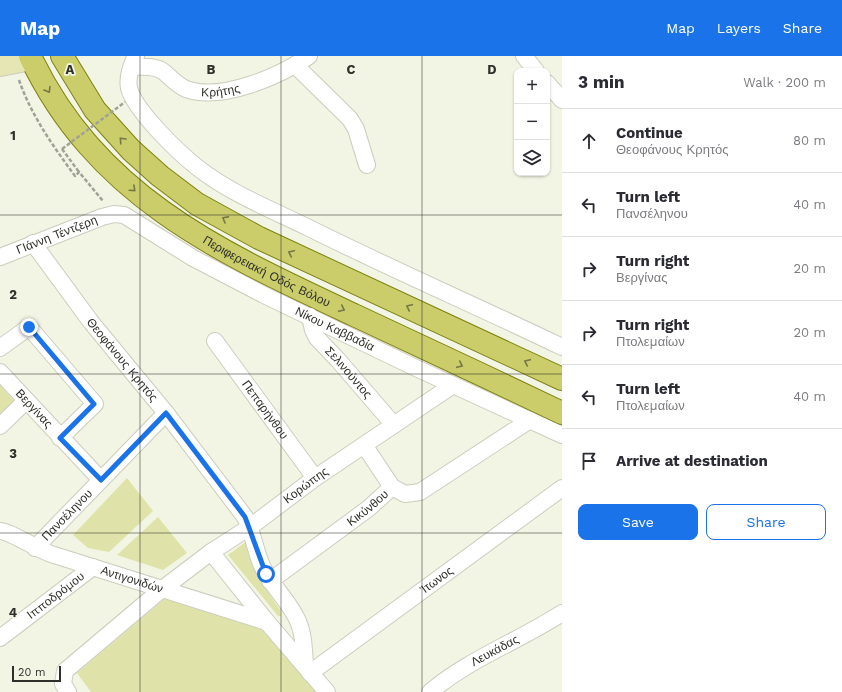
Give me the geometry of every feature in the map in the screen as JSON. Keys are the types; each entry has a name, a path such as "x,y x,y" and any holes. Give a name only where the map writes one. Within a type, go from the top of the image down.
{"main road":[{"path":"62,56 70,71 100,116 131,150 160,176 197,204 259,238 562,379"},
{"name":"Περιφερειακή Οδός Βόλου","path":"19,61 48,90 67,120 88,145 135,191 175,222 219,248 275,277 562,413"}],"street":[{"name":"Κρήτης","path":"134,61 164,72 180,86 193,91 207,92 226,90 254,83 295,65 309,56"},
{"path":"134,61 129,87 132,104 168,141 198,168 228,187 342,244 562,346"},
{"path":"295,65 350,119 356,129 367,165"},
{"path":"550,86 562,100"},
{"name":"ΓΙάννη Τέντζερη","path":"0,256 96,218 114,214"},
{"name":"Νίκου Καββαδία","path":"114,214 129,217 192,258 453,385 562,435"},
{"name":"Θεοφάνους Κρητός","path":"33,243 91,322 166,413 238,507 250,526 260,562 270,581 296,617 302,635 308,669"},
{"name":"Σελινούντος","path":"310,316 313,330 317,338 394,425"},
{"path":"0,348 29,327 94,404 60,438"},
{"name":"Πεπαρήνθου","path":"215,341 316,478"},
{"name":"Βεργίνας","path":"0,372 60,438 101,480"},
{"name":"Κορώπης","path":"68,692 63,684 65,671 161,590 210,552 250,526 316,478 453,385"},
{"path":"0,426 26,401"},
{"name":"Πανσέληνου","path":"35,548 166,413"},
{"name":"Κικύνθου","path":"270,581 369,508 392,488 405,494 420,492 530,420"},
{"path":"364,445 392,488"},
{"name":"Ίτωνος","path":"308,669 562,488"},
{"name":"Αντιγονιδών","path":"0,531 9,533 35,548 93,568 267,622"},
{"path":"210,552 327,692"},
{"name":"Ιπποδρόμου","path":"0,638 93,568"},
{"name":"Λευκάδας","path":"430,692 464,668 562,613"}],"path":[{"path":"19,61 24,93 40,124 75,176 79,172"},
{"path":"114,214 62,150 132,104"}],"green space":[{"path":"0,385 14,401 0,414"},
{"path":"127,478 153,511 109,552 88,548 73,535"},
{"path":"158,517 187,553 163,570 117,555"},
{"path":"247,541 255,568 280,610 281,616 278,616 228,555"},
{"path":"167,597 265,626 319,692 91,692 77,673"}],"route":[{"path":"29,327 94,404 60,438 101,480 166,413 245,517 250,526 260,562 266,574"}]}
